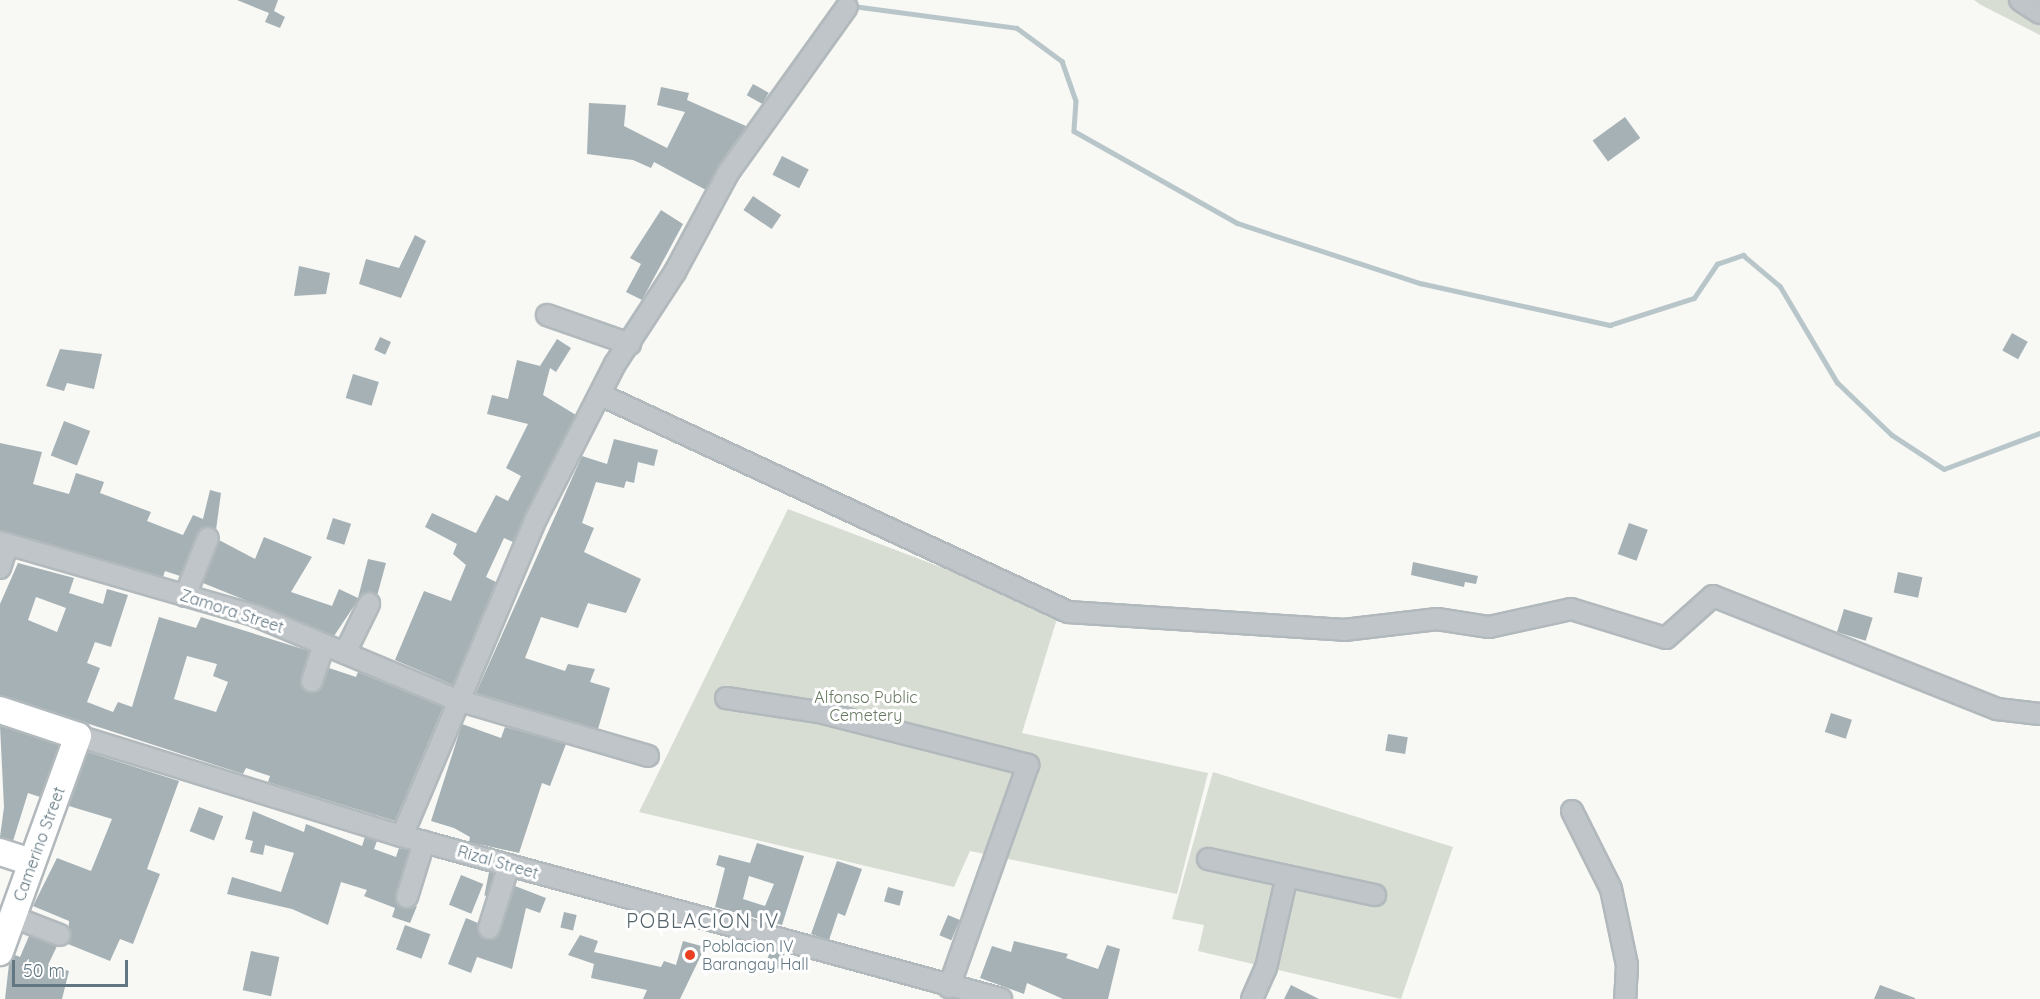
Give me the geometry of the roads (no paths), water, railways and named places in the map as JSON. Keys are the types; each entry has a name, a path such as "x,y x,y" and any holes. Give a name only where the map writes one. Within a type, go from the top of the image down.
{"main road":[{"name":"Rizal Street","path":"0,710 78,736"},
{"name":"Camerino Street","path":"0,952 78,736"},
{"path":"0,852 31,862"}],"street":[{"path":"2020,0 2040,14"},
{"path":"402,836 457,700 536,519 601,396 728,173 847,7"},
{"path":"547,315 630,344"},
{"path":"601,396 1068,612 1089,617 1344,630 1437,619 1489,627 1571,609 1666,638 1713,596 1997,709 2040,714"},
{"path":"185,596 208,538"},
{"path":"0,568 4,543"},
{"name":"Zamora Street","path":"4,543 185,596 345,653 457,700 648,756"},
{"path":"345,653 369,604"},
{"path":"312,681 324,645"},
{"path":"726,698 819,712 1028,765 958,992"},
{"name":"Rizal Street","path":"78,736 402,836 958,992 1001,999"},
{"path":"1572,811 1611,889 1627,965 1625,999"},
{"path":"407,897 424,842"},
{"path":"1208,859 1286,880 1375,895"},
{"path":"489,928 509,865"},
{"path":"1252,999 1266,968 1286,880"},
{"path":"13,917 60,935"}],"waterway":[{"path":"853,6 1017,28 1062,61 1076,101 1074,131 1237,223 1420,283 1610,325 1694,298 1717,264 1743,255 1780,286 1837,382 1892,435 1944,469 2040,433"}],"place":[{"name":"Poblacion IV Barangay Hall","path":"690,955"}],"district":[{"name":"POBLACION IV","path":"703,920"}],"park label":[{"name":"Alfonso Public Cemetery","path":"866,706"}]}
